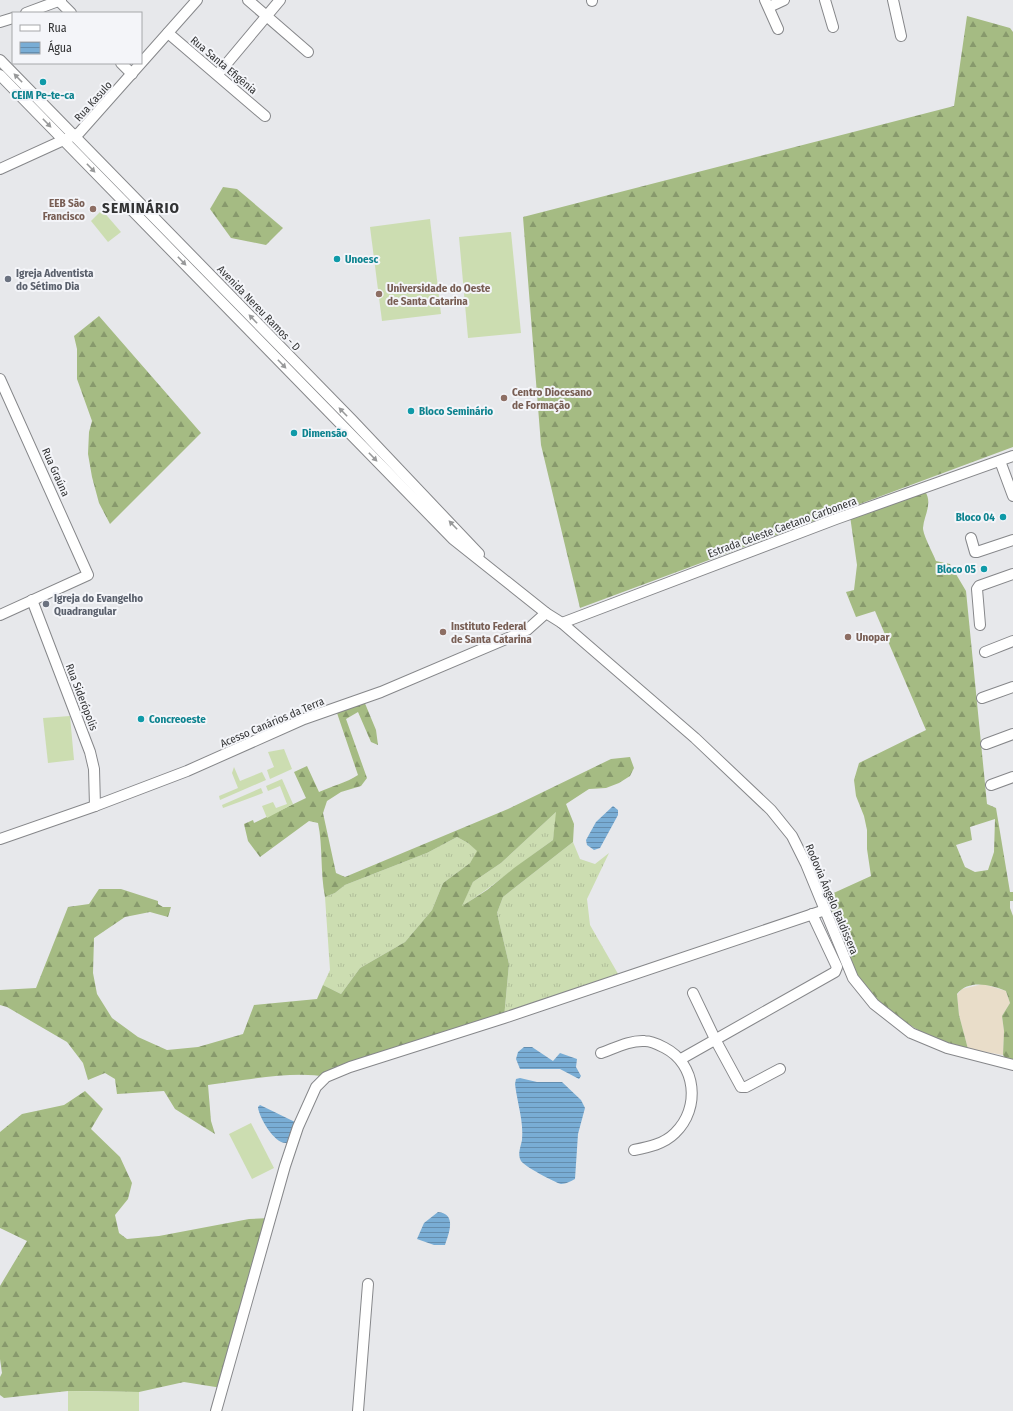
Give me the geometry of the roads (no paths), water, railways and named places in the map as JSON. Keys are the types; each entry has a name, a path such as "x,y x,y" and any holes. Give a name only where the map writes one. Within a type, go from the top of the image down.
{"street":[{"path":"29,12 59,0 70,12"},
{"name":"Rua Kasulo","path":"142,63 196,0"},
{"path":"248,0 308,52"},
{"path":"218,74 280,0"},
{"path":"778,29 767,4 784,0"},
{"path":"825,0 833,27"},
{"path":"893,0 901,36"},
{"path":"0,22 12,18"},
{"name":"Rua Santa Efigênia","path":"168,33 218,74 265,116"},
{"name":"Avenida Nereu Ramos - D","path":"0,60 460,532 498,575"},
{"path":"122,64 132,74"},
{"name":"Rua Kasulo","path":"0,169 74,136 106,104 141,64"},
{"name":"Avenida Nereu Ramos - D","path":"0,74 453,539 546,613 562,623"},
{"path":"263,345 271,337"},
{"name":"Rua Graúna","path":"0,379 88,575 32,600"},
{"name":"Estrada Celeste Caetano Carbonera","path":"562,623 776,541 1013,456"},
{"path":"1000,460 1013,496"},
{"path":"971,538 975,552 1013,540"},
{"path":"980,625 977,589 979,586 1013,574"},
{"path":"0,615 32,600"},
{"name":"Rua Siderópolis","path":"32,600 90,752 94,769 95,806"},
{"name":"Acesso Canários da Terra","path":"0,839 95,806 187,771 304,719 381,692 527,630 546,613"},
{"name":"Rodovia Ângelo Baldissera","path":"562,623 695,738 771,810 792,836 806,864 853,978 874,1004 912,1033 948,1048 1013,1065"},
{"path":"985,652 1013,641"},
{"path":"982,698 1013,688"},
{"path":"986,744 1013,734"},
{"path":"991,785 1013,777"},
{"path":"216,1411 290,1149 316,1087 326,1077 350,1067 512,1016 825,910"},
{"path":"681,1059 716,1041 835,972 837,967 812,914"},
{"path":"693,993 716,1041 741,1087 746,1087 780,1069"},
{"path":"601,1053 632,1042 646,1040 659,1044 673,1052 681,1059 691,1084 693,1099 690,1113 675,1133 665,1141 653,1146 634,1150"},
{"path":"358,1411 368,1284"}],"water":[{"path":"613,806 618,810 618,815 600,848 594,850 587,845 586,840 596,822"},
{"path":"524,1047 532,1047 553,1061 560,1053 577,1059 576,1067 581,1076 579,1079 560,1069 520,1069 516,1059 518,1052"},
{"path":"520,1078 537,1082 562,1082 581,1100 585,1108 578,1134 575,1179 567,1183 561,1184 552,1180 521,1161 519,1153 522,1140 522,1126 515,1084 516,1079"},
{"path":"260,1105 295,1122 291,1137 287,1143 278,1140 268,1130 259,1112 258,1107"},
{"path":"438,1212 448,1216 450,1220 450,1230 445,1245 434,1245 417,1239 424,1223"}],"place":[{"name":"CEIM Pe-te-ca","path":"43,82"},
{"name":"EEB São Francisco","path":"93,209"},
{"name":"Unoesc","path":"337,259"},
{"name":"Igreja Adventista do Sétimo Dia","path":"8,279"},
{"name":"Universidade do Oeste de Santa Catarina","path":"379,294"},
{"name":"Centro Diocesano de Formação","path":"504,398"},
{"name":"Bloco Seminário","path":"411,411"},
{"name":"Dimensão","path":"294,433"},
{"name":"Bloco 04","path":"1003,517"},
{"name":"Bloco 05","path":"984,569"},
{"name":"Igreja do Evangelho Quadrangular","path":"46,604"},
{"name":"Instituto Federal de Santa Catarina","path":"443,632"},
{"name":"Unopar","path":"848,637"},
{"name":"Concreoeste","path":"141,719"}],"district":[{"name":"SEMINÁRIO","path":"141,208"}]}
